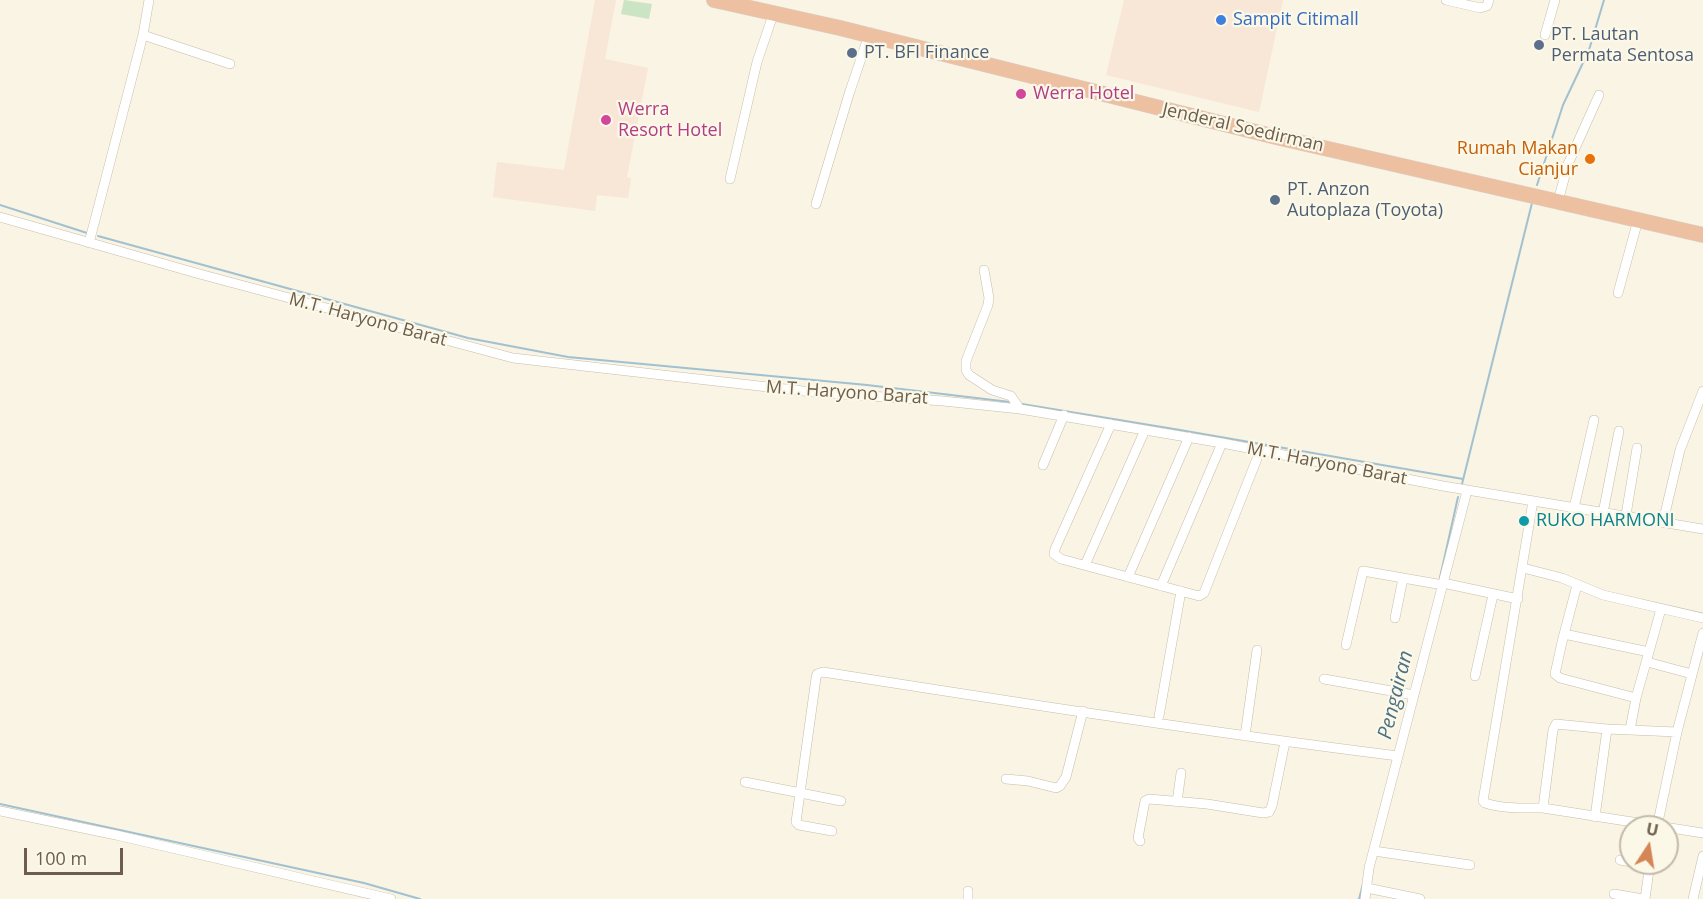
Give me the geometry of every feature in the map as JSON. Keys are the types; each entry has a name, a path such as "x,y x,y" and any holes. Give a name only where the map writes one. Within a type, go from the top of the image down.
{"highway":[{"name":"Jenderal Soedirman","path":"714,0 870,32"},
{"name":"Jenderal Soedirman","path":"752,0 1126,97 1703,235"},
{"name":"Jenderal Soedirman","path":"1438,171 1560,194 1703,227"}],"street":[{"path":"89,243 143,35 149,0"},
{"path":"1446,0 1480,8 1486,6 1489,0"},
{"path":"1545,35 1555,0"},
{"path":"730,179 757,62 774,12"},
{"path":"816,204 870,32"},
{"path":"143,35 230,64"},
{"path":"1560,194 1568,164 1599,95"},
{"name":"M.T. Haryono Barat","path":"0,217 513,358 812,392 1020,408 1222,443 1467,491 1703,529"},
{"path":"1618,293 1638,220"},
{"path":"984,270 988,305 966,361 966,370 969,375 992,390 1011,396 1020,408"},
{"path":"1663,522 1680,450 1703,391"},
{"path":"1043,465 1064,415"},
{"path":"1574,508 1594,420"},
{"path":"1111,424 1054,554 1056,557 1199,596 1204,593 1260,451"},
{"path":"1085,565 1145,430"},
{"path":"1603,513 1619,431"},
{"path":"1128,576 1188,438"},
{"path":"1161,586 1222,443"},
{"path":"1626,515 1637,448"},
{"path":"1365,899 1369,867 1467,491"},
{"path":"1533,501 1483,801 1494,806 1543,808 1619,820"},
{"path":"1523,568 1562,578 1603,595 1703,618"},
{"path":"1346,645 1364,571 1443,584 1518,600"},
{"path":"1395,618 1403,578"},
{"path":"1577,585 1555,670 1557,677 1636,698"},
{"path":"1160,716 1181,591"},
{"path":"1474,676 1493,595"},
{"path":"1630,730 1636,698 1661,609"},
{"path":"1564,633 1696,672"},
{"path":"1659,815 1677,732 1696,672 1703,633"},
{"path":"1245,736 1257,650"},
{"path":"832,831 797,824 816,678 819,673 1285,742 1398,756"},
{"path":"1324,679 1414,695"},
{"path":"1006,779 1028,781 1056,788 1060,786 1066,777 1083,711"},
{"path":"1543,808 1554,725 1677,732"},
{"path":"1595,817 1607,729"},
{"path":"1140,841 1138,838 1145,801 1149,799 1269,812 1285,742"},
{"path":"1177,802 1181,773"},
{"path":"745,782 841,801"},
{"path":"0,811 116,835 391,899"},
{"path":"1679,829 1703,833"},
{"path":"1374,851 1470,865"},
{"path":"1693,899 1703,856"},
{"path":"1614,894 1644,899 1646,875"},
{"path":"1367,888 1420,899"}],"shaded area":[{"name":"Werra Resort Hotel","path":"595,0 616,0 605,59 648,68 627,177 631,178 628,198 597,195 595,211 493,197 497,162 564,170"},
{"path":"1124,0 1283,0 1259,112 1106,75"}],"green space":[{"path":"624,0 652,4 649,19 621,14"}],"waterway":[{"path":"1537,185 1563,105 1589,50 1604,0"},
{"path":"1462,484 1532,203"},
{"path":"0,205 87,233"},
{"path":"98,236 468,338 568,357 867,385 1010,402"},
{"path":"1022,404 1463,479"},
{"name":"Pengairan","path":"1439,582 1458,497"},
{"path":"0,804 364,883 420,899"},
{"name":"Pengairan","path":"1359,899 1363,884"}],"place":[{"name":"Sampit Citimall","path":"1221,20"},
{"name":"PT. Lautan Permata Sentosa","path":"1539,45"},
{"name":"PT. BFI Finance","path":"852,53"},
{"name":"Werra Hotel","path":"1021,94"},
{"name":"Werra Resort Hotel","path":"606,120"},
{"name":"Rumah Makan Cianjur","path":"1590,159"},
{"name":"PT. Anzon Autoplaza (Toyota)","path":"1275,200"},
{"name":"RUKO HARMONI","path":"1524,521"}]}
